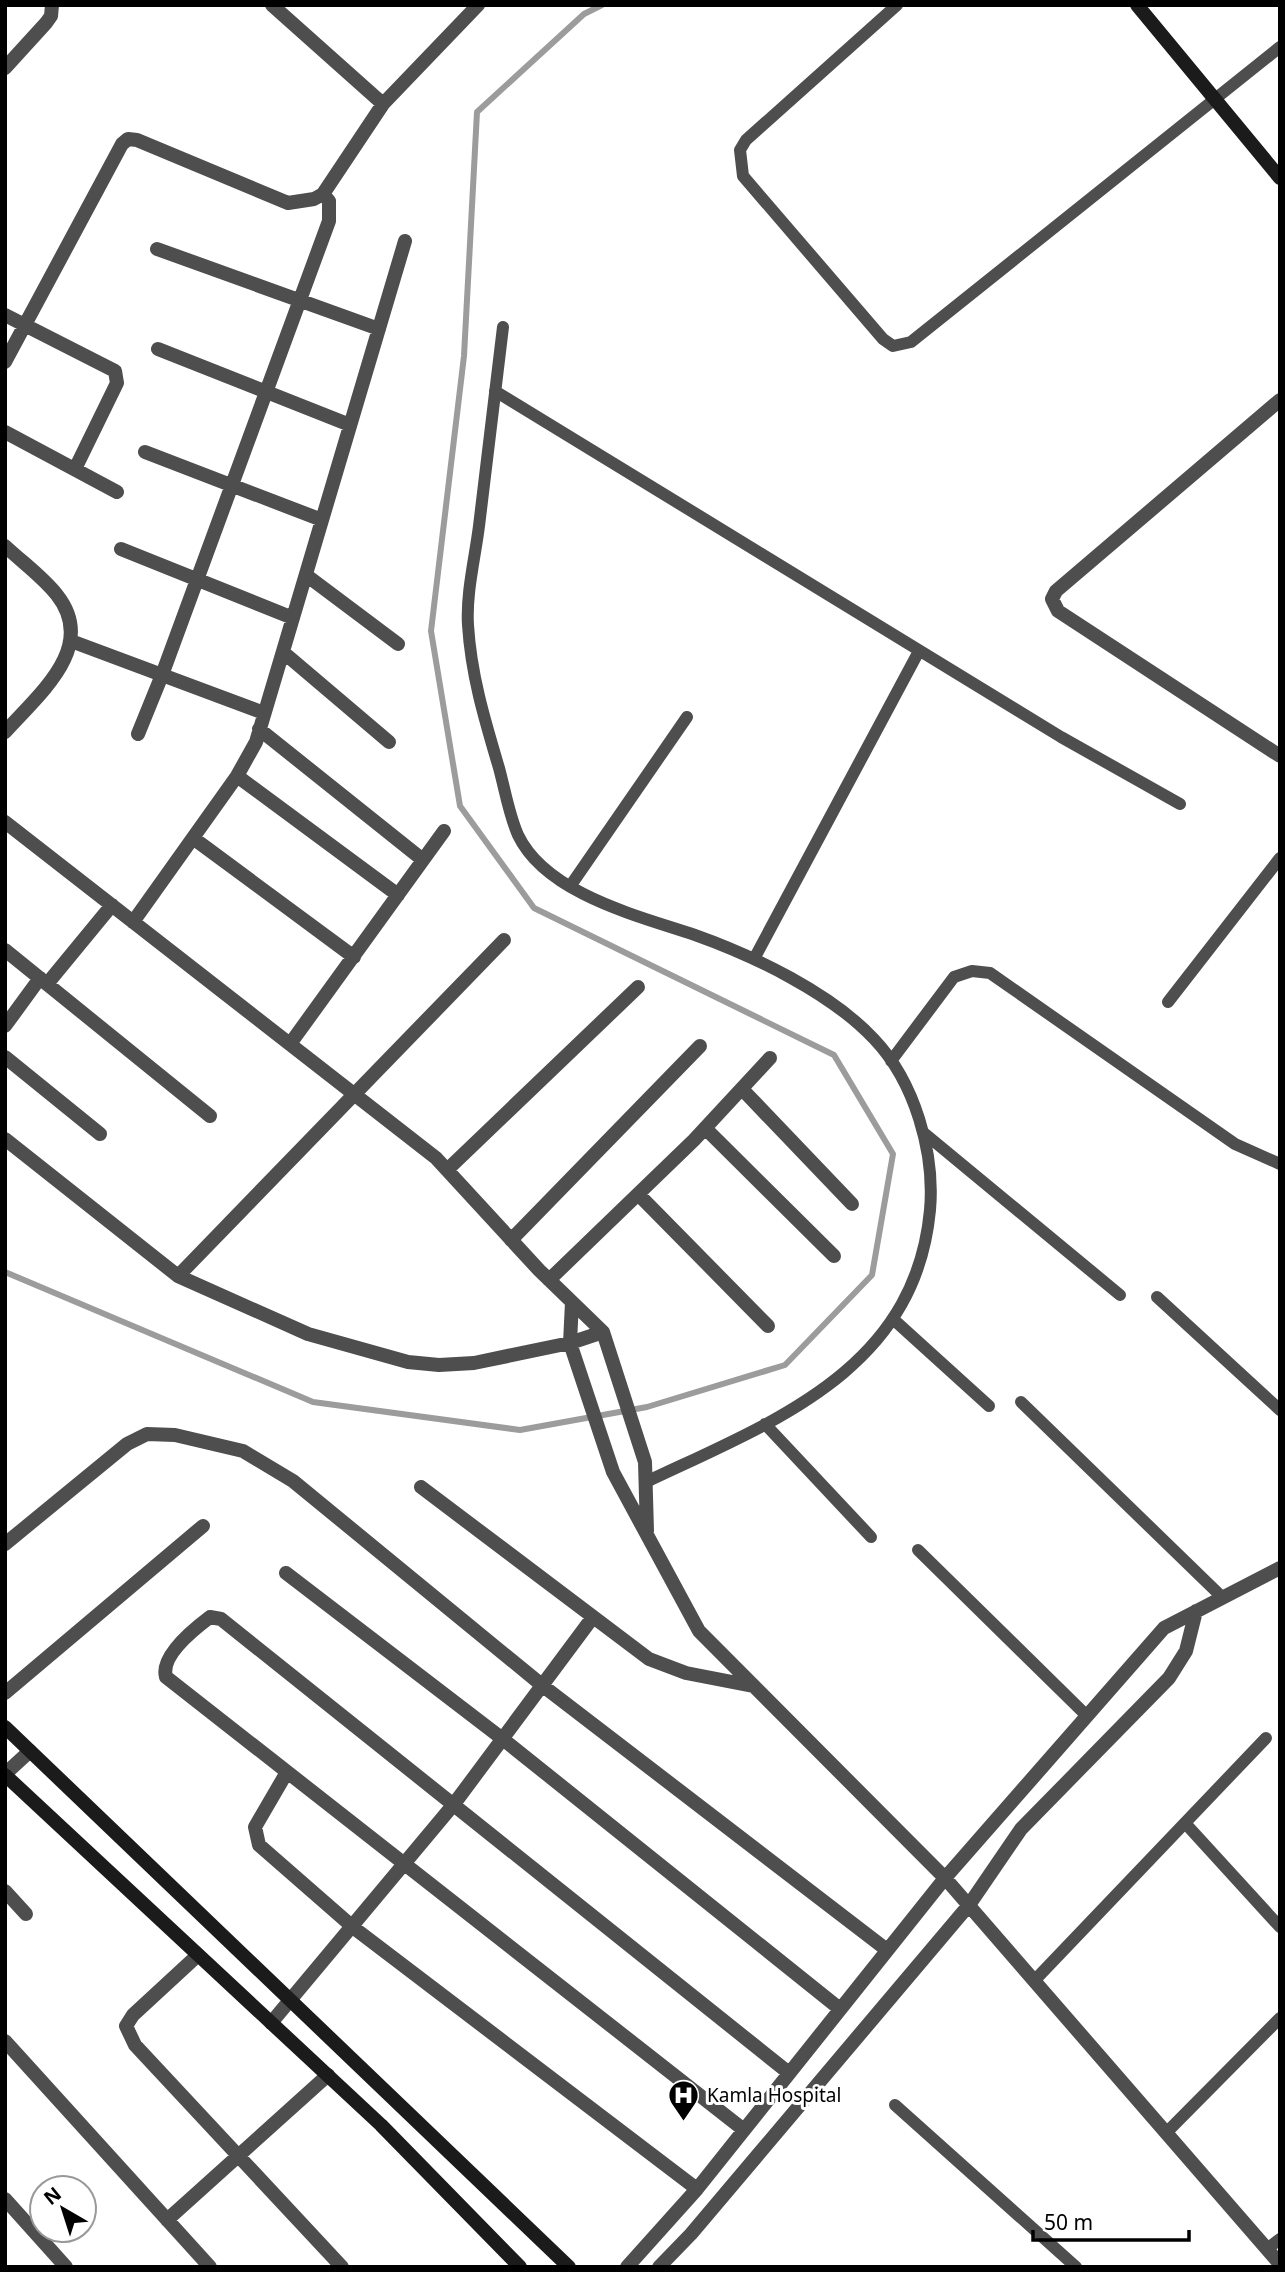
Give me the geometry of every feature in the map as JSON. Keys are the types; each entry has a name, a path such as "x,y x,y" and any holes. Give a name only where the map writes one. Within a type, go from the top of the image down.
{"main road":[{"path":"1137,5 1280,178"},
{"path":"5,1727 569,2267"},
{"path":"5,1774 328,2076 520,2267"}],"street":[{"path":"5,68 46,23 51,16 51,5"},
{"path":"272,5 383,104"},
{"path":"5,362 122,144 128,139 137,140 288,203 314,200 323,194 383,104 478,5"},
{"path":"138,734 163,675 329,220 329,201 323,194"},
{"path":"133,922 237,776 260,729 405,241"},
{"path":"157,249 379,329"},
{"path":"5,315 110,367 117,377 117,383 75,469"},
{"path":"158,349 351,425"},
{"path":"1280,400 1056,591 1052,599 1058,611 1280,757"},
{"path":"5,432 117,492"},
{"path":"145,452 322,520"},
{"path":"5,546 56,593 69,612 74,632 69,654 57,673 5,732"},
{"path":"121,549 293,618"},
{"path":"306,575 398,644"},
{"path":"71,641 264,713"},
{"path":"283,652 389,743"},
{"path":"260,729 423,860"},
{"path":"237,776 398,895"},
{"path":"5,822 353,1093 447,1170 549,1280 603,1332 645,1462 648,1536"},
{"path":"290,1044 444,831"},
{"path":"193,838 354,957"},
{"path":"5,1026 111,905"},
{"path":"178,1276 504,940"},
{"path":"5,950 209,1116"},
{"path":"447,1170 638,987"},
{"path":"511,1240 700,1046"},
{"path":"5,1057 100,1134"},
{"path":"549,1280 705,1128 770,1058"},
{"path":"742,1089 852,1204"},
{"path":"705,1128 834,1255"},
{"path":"5,1139 178,1276 309,1334 408,1362 439,1365 474,1363 570,1343 603,1332"},
{"path":"638,1194 768,1326"},
{"path":"572,1302 570,1343 613,1472 699,1631 945,1878 1280,2263"},
{"path":"5,1544 127,1444 147,1434 175,1435 243,1451 319,1499 542,1686 887,1950"},
{"path":"421,1487 649,1660 663,1666 753,1685"},
{"path":"5,1693 204,1526"},
{"path":"626,2267 697,2189 945,1878 1164,1628 1280,1568"},
{"path":"286,1573 504,1740 840,2009"},
{"path":"659,2267 691,2234 969,1905 1021,1829 1169,1678 1186,1651 1196,1611"},
{"path":"744,2130 166,1677 164,1669 167,1661 210,1617 221,1619 789,2073"},
{"path":"271,2023 354,1927 454,1804 593,1617"},
{"path":"5,1774 30,1751"},
{"path":"287,1772 255,1827 259,1845 354,1927 697,2189"},
{"path":"5,1891 26,1914"},
{"path":"198,1955 133,2015 126,2026 135,2045 342,2267"},
{"path":"5,2041 210,2267"},
{"path":"167,2220 236,2155 328,2076"},
{"path":"5,2199 66,2267"}],"lane":[{"path":"897,5 746,140 740,150 743,176 883,339 893,346 911,342 1280,47"},
{"path":"503,327 468,620 480,701 517,833 538,863 571,885 622,911 699,937 754,960 844,1014 874,1038 891,1061 924,1133 932,1184 926,1244 893,1319 853,1368 825,1389 765,1424 646,1482"},
{"path":"495,391 919,651 1142,785 1180,804"},
{"path":"754,960 919,651"},
{"path":"571,885 687,717"},
{"path":"1168,1002 1280,858"},
{"path":"891,1061 954,976 972,971 989,972 1235,1144 1280,1164"},
{"path":"924,1133 1120,1295"},
{"path":"1157,1297 1280,1410"},
{"path":"893,1319 989,1406"},
{"path":"1021,1402 1223,1598"},
{"path":"765,1424 871,1537"},
{"path":"918,1550 1087,1716"},
{"path":"1034,1981 1266,1738"},
{"path":"1185,1823 1280,1927"},
{"path":"1167,2133 1280,2018"},
{"path":"895,2105 1076,2267"},
{"path":"1267,2249 1280,2239"}],"waterway":[{"path":"5,1272 313,1402 520,1430 647,1407 785,1365 872,1275 893,1154 834,1055 534,908 460,806 431,631 464,356 477,112 584,14 602,5"}],"place":[{"name":"Kamla Hospital","path":"684,2122"}]}
